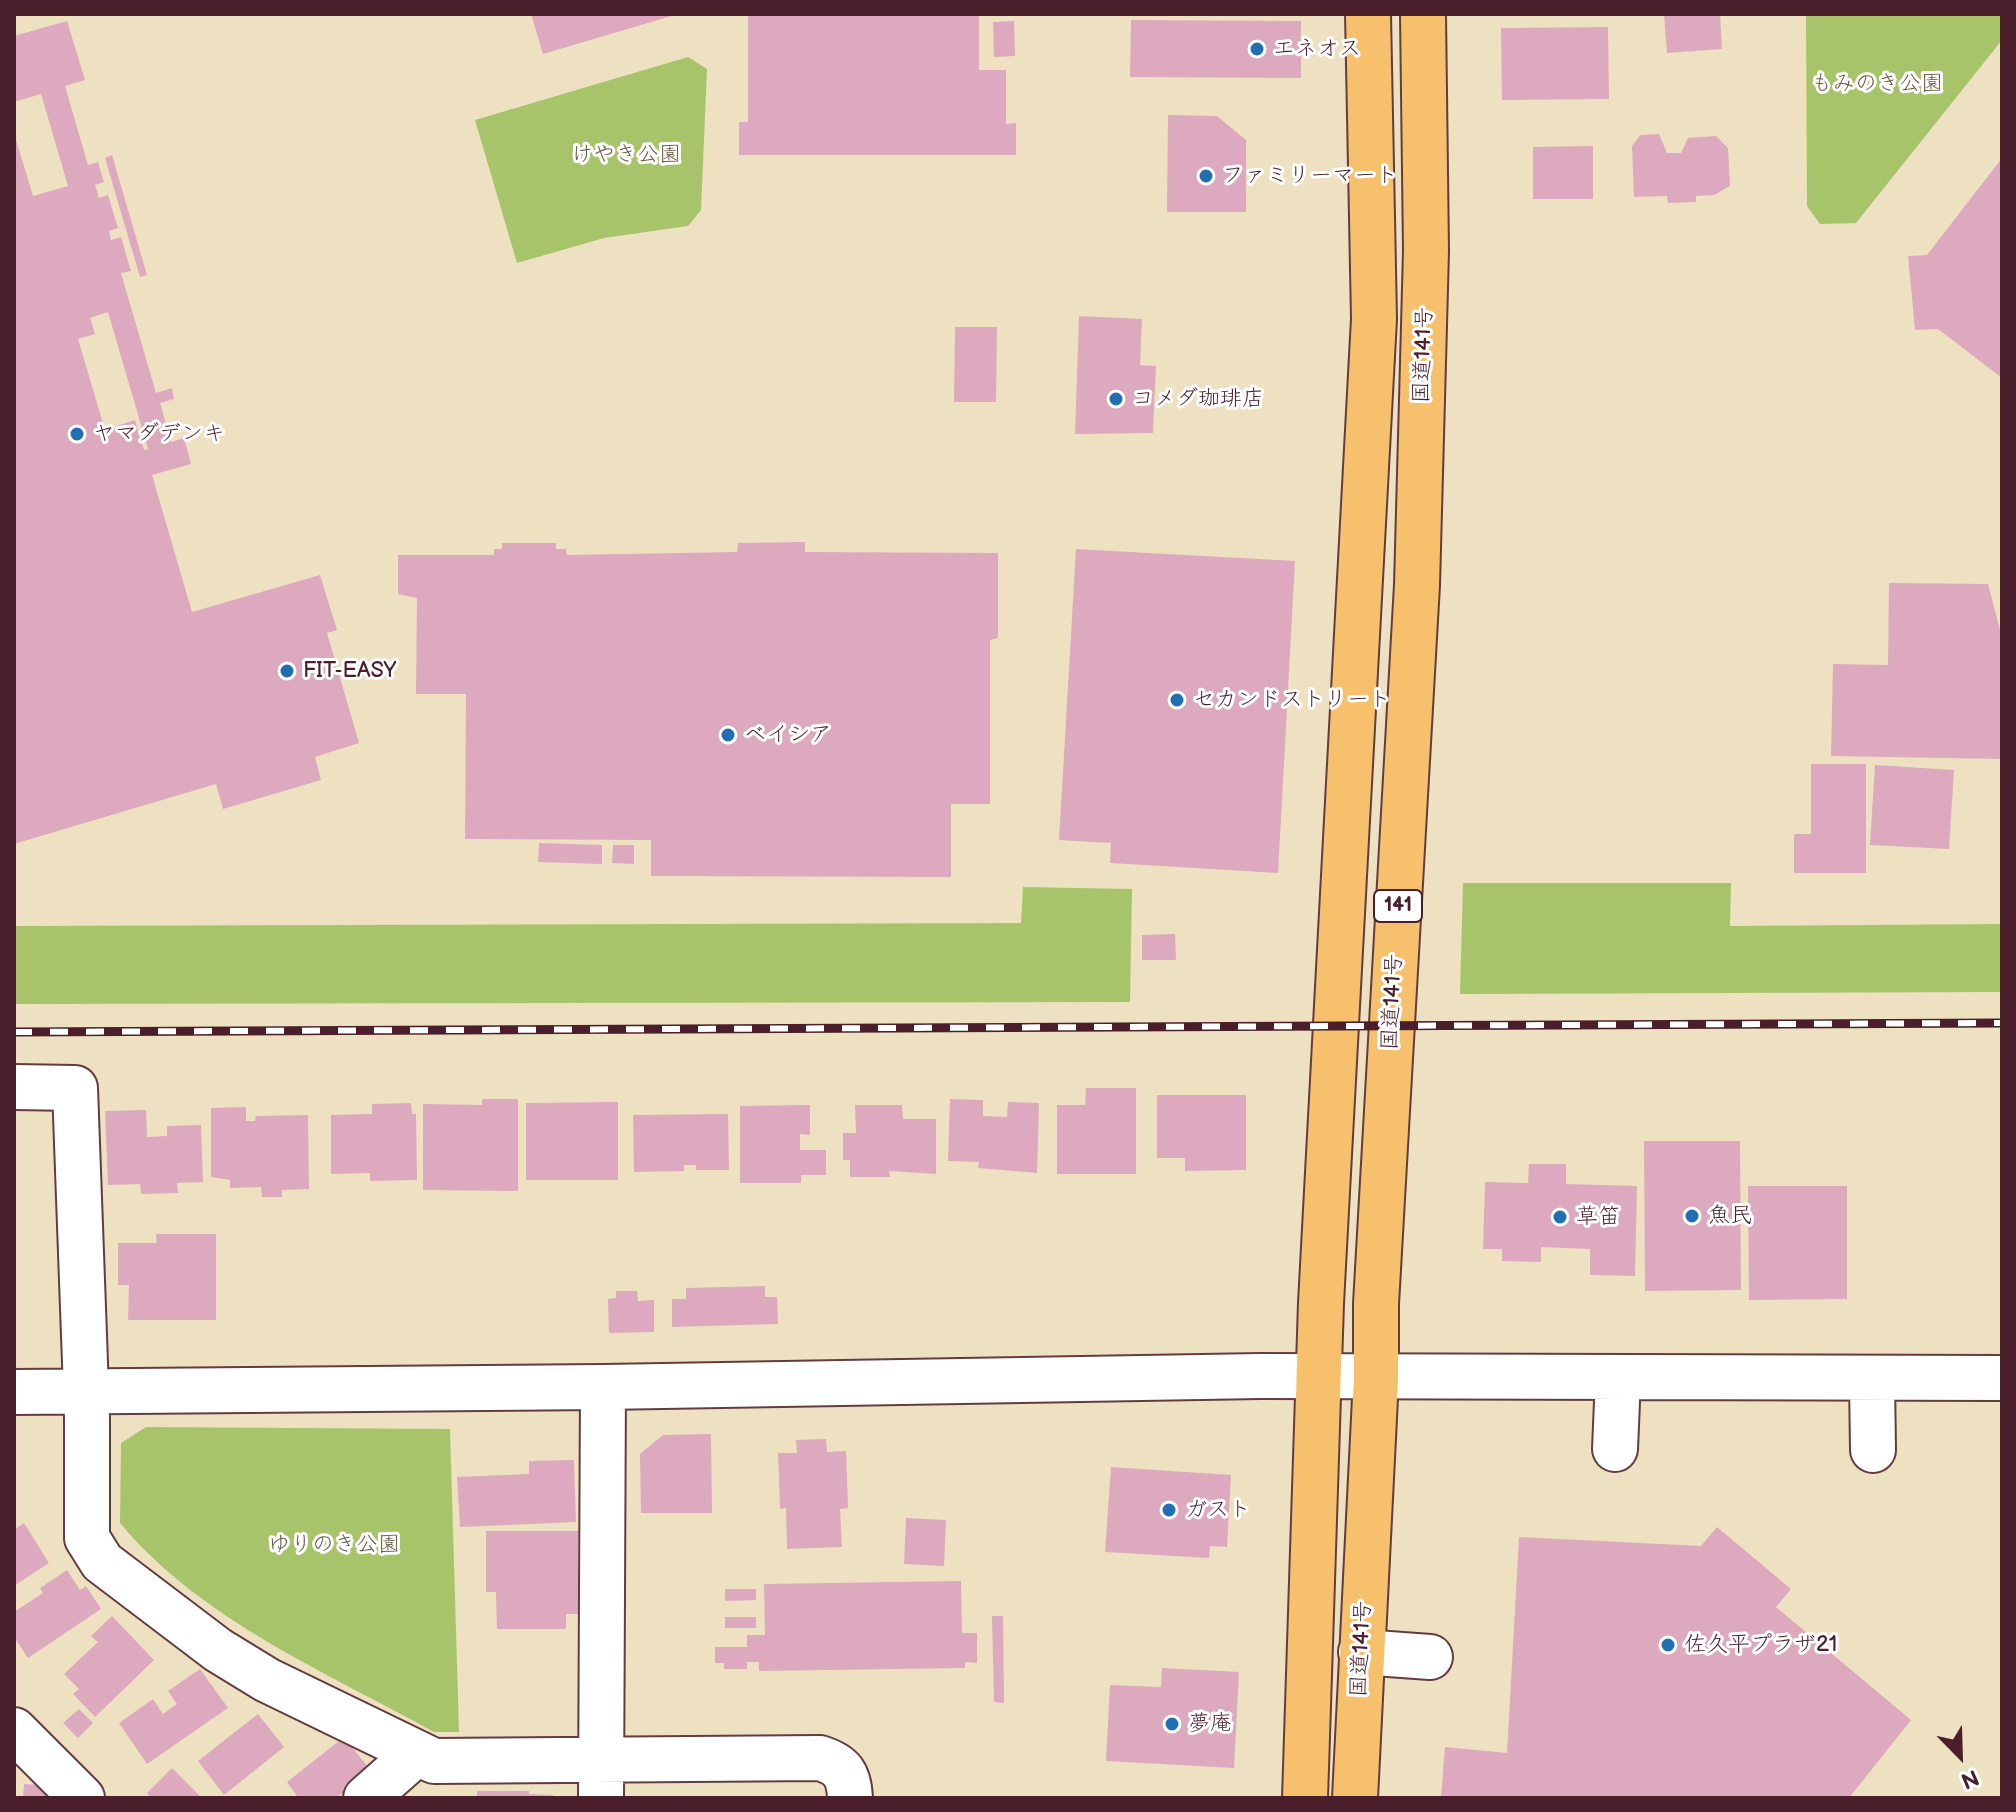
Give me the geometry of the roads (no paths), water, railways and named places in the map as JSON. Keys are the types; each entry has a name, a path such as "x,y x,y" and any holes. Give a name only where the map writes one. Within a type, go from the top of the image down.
{"highway":[{"name":"141","path":"1305,1798 1319,1377 1374,319 1368,14"},
{"name":"国道141号","path":"1355,1798 1376,1378 1377,1289 1417,585 1426,292 1423,14"}],"street":[{"path":"14,1087 75,1088 86,1391 87,1538 92,1551 218,1650 267,1680 434,1761 601,1780 820,1758 837,1763 847,1774 850,1798"},
{"path":"14,1392 1319,1377 2002,1378"},
{"path":"1615,1449 1618,1378"},
{"path":"1872,1380 1873,1450"},
{"path":"601,1780 603,1387"},
{"path":"1361,1652 1430,1657"},
{"path":"14,1730 82,1798"},
{"path":"366,1798 417,1753"}],"railway":[{"path":"14,1032 2002,1023"}],"place":[{"name":"エネオス","path":"1257,49"},
{"name":"ファミリーマート","path":"1206,176"},
{"name":"コメダ珈琲店","path":"1116,399"},
{"name":"ヤマダデンキ","path":"77,434"},
{"name":"FIT-EASY","path":"287,671"},
{"name":"セカンドストリート","path":"1177,700"},
{"name":"ベイシア","path":"728,735"},
{"name":"魚民","path":"1692,1216"},
{"name":"草笛","path":"1560,1217"},
{"name":"ガスト","path":"1169,1510"},
{"name":"佐久平プラザ21","path":"1668,1645"},
{"name":"夢庵","path":"1172,1724"}],"park label":[{"name":"もみのき公園","path":"1877,84"},
{"name":"けやき公園","path":"626,155"},
{"name":"ゆりのき公園","path":"334,1545"}]}
